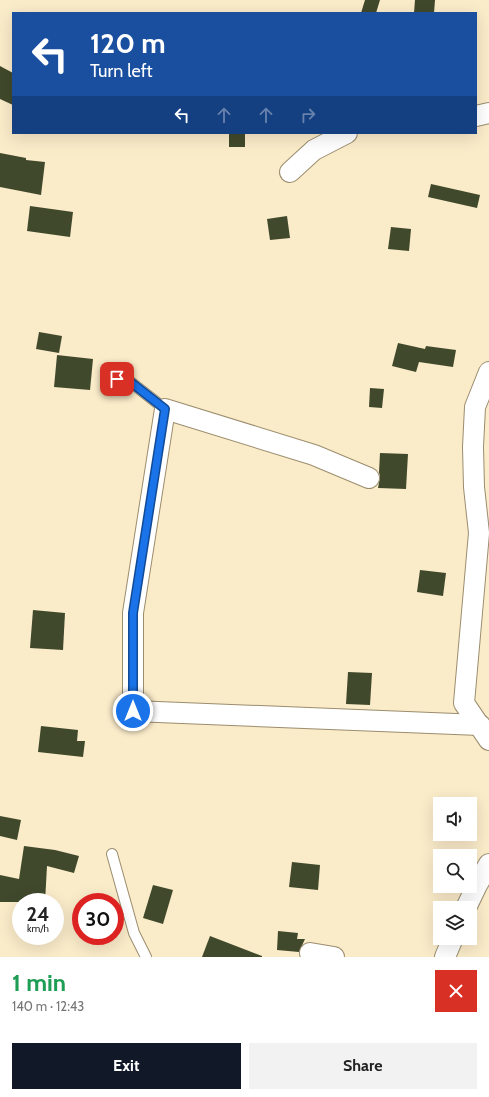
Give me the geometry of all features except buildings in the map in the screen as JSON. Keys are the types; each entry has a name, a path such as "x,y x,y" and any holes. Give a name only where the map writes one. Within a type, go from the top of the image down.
{"street":[{"path":"477,116 489,113"},
{"path":"290,172 314,150 345,134"},
{"path":"484,733 464,703 479,533 474,463 475,407 489,372"},
{"path":"369,478 314,455 165,409 133,613 133,711 484,733"},
{"path":"469,901 489,864"},
{"path":"445,957 450,945"},
{"path":"310,953 334,957"}],"lane":[{"path":"106,378 128,380 165,409"},
{"path":"112,854 134,933 146,957"}],"route":[{"path":"117,379 128,380 165,409 133,613 133,711"}]}
